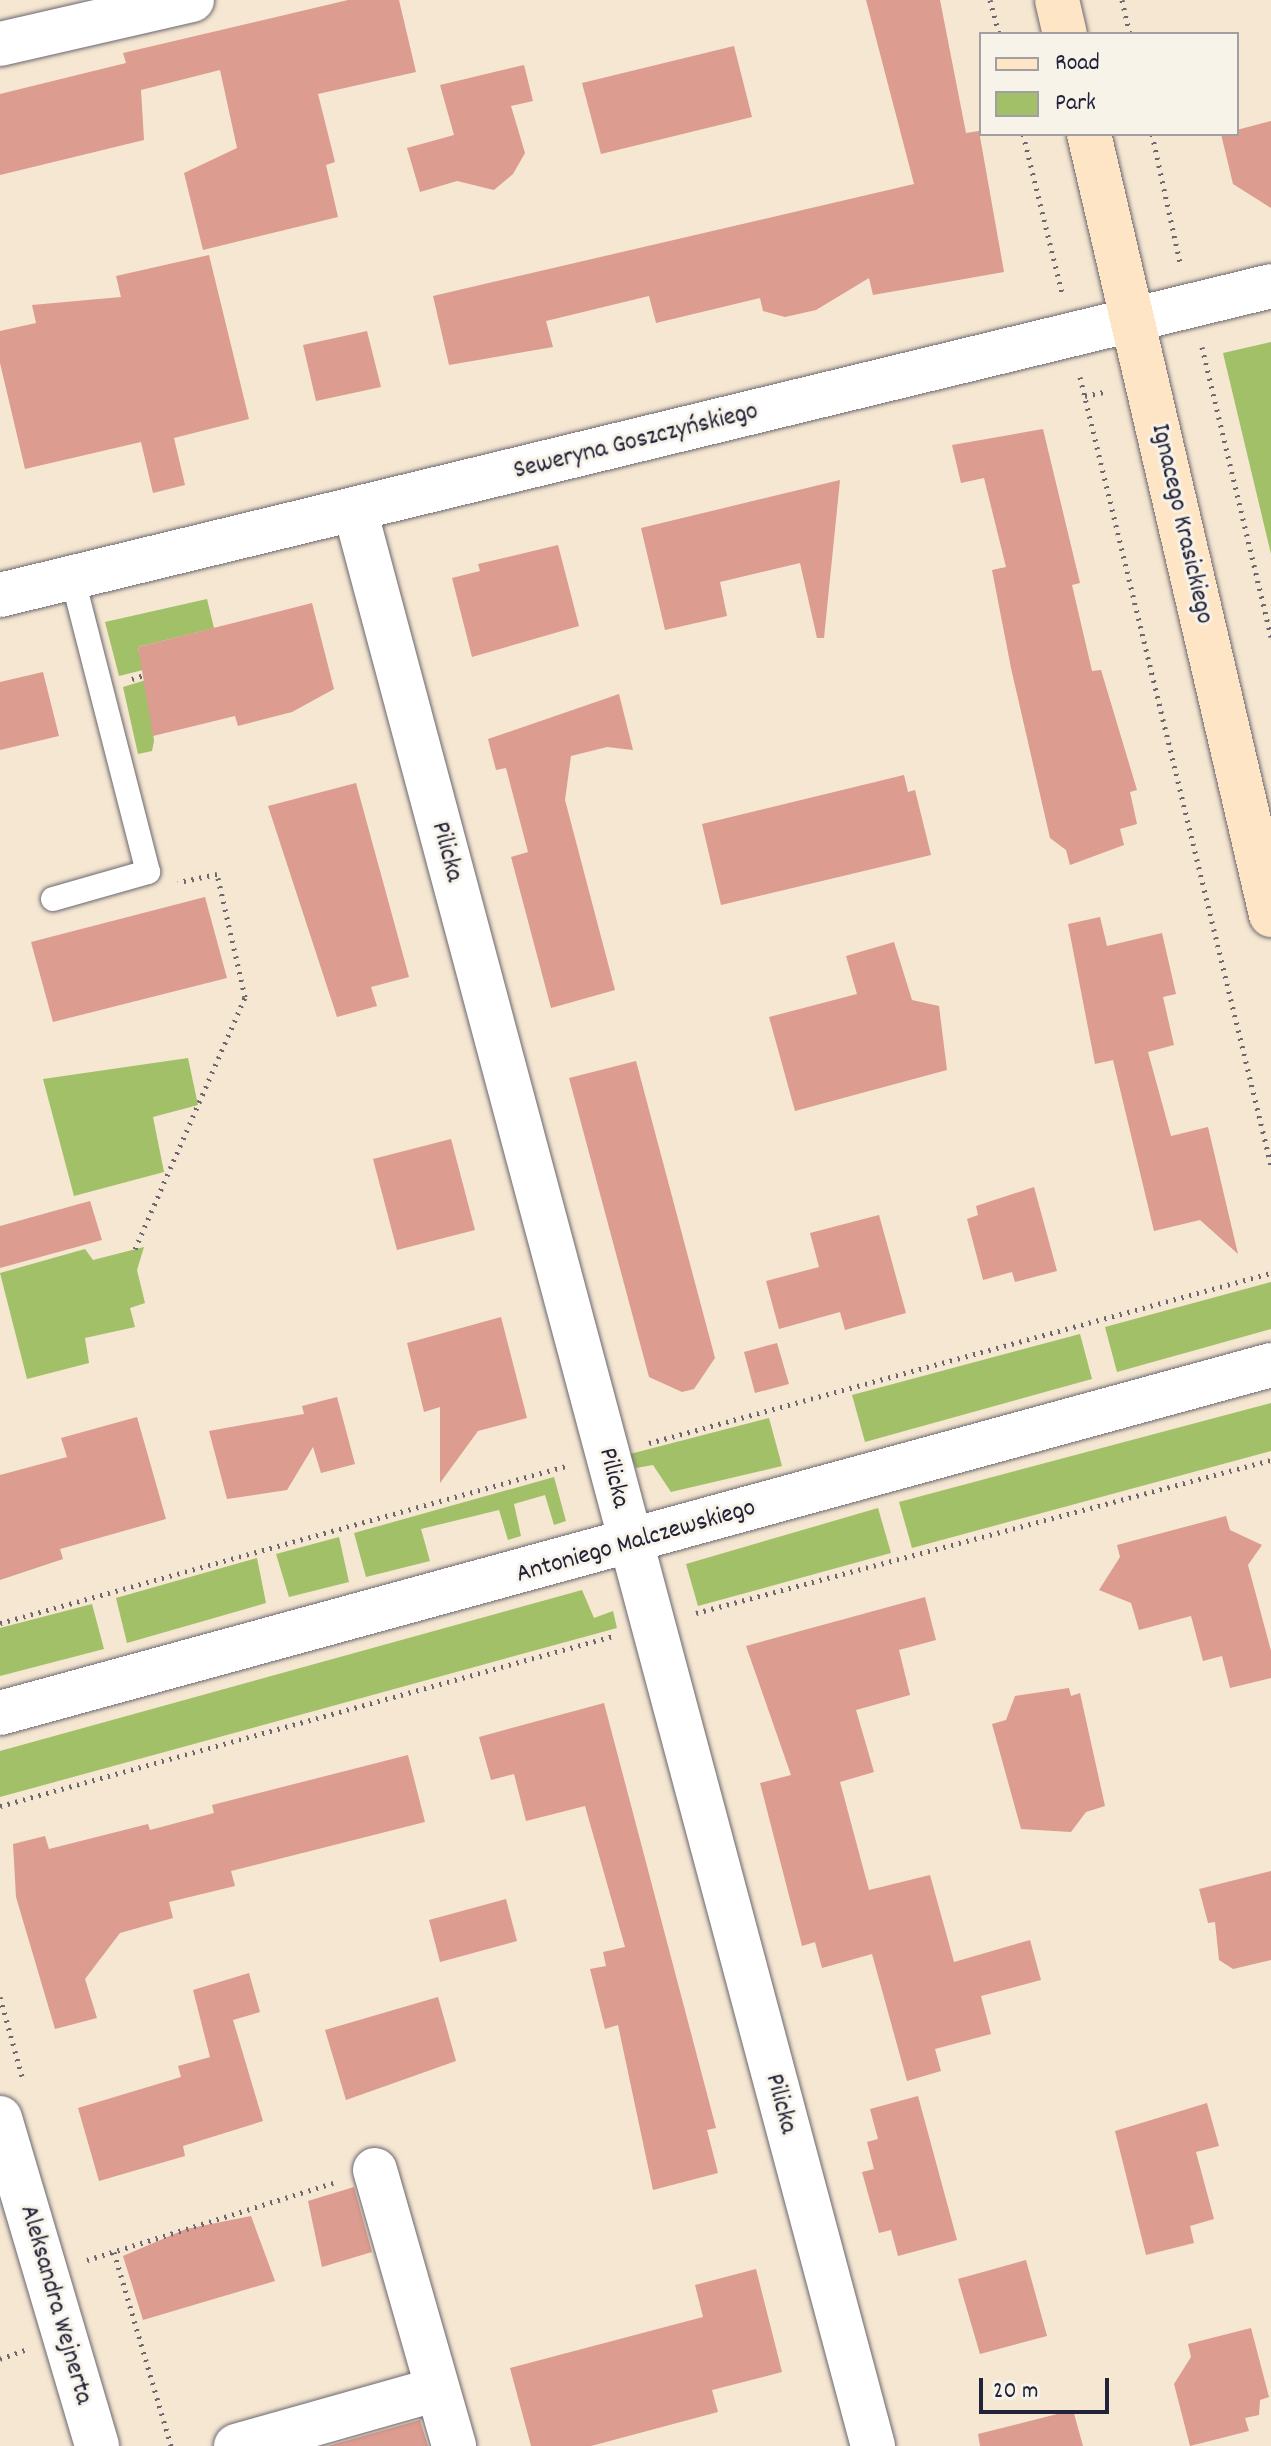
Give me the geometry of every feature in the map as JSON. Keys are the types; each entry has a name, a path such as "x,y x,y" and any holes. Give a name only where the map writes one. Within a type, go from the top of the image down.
{"street":[{"path":"0,44 192,0"},
{"path":"1057,0 1065,32"},
{"name":"Ignacego Krasickiego","path":"1089,136 1271,915"},
{"name":"Seweryna Goszczyńskiego","path":"0,595 1271,286"},
{"name":"Pilicka","path":"355,510 873,2446"},
{"name":"Antoniego Malczewskiego","path":"0,1713 630,1545 1271,1365"},
{"name":"Aleksandra Wejnerta","path":"0,2118 97,2446"},
{"path":"375,2170 454,2446"},
{"path":"236,2446 437,2389"}],"lane":[{"path":"53,899 148,872 72,577"}],"path":[{"path":"990,0 998,32"},
{"path":"1122,0 1130,32"},
{"path":"1023,136 1063,297 1075,293"},
{"path":"1152,136 1181,268"},
{"path":"1198,334 1271,637"},
{"path":"1063,374 1078,370 1085,396 1271,1165"},
{"path":"135,1249 245,997 217,874 172,883 148,872"},
{"path":"75,2264 375,2170"},
{"path":"114,2252 171,2446"}],"green space":[{"path":"1271,342 1271,554 1223,353"},
{"path":"207,599 214,628 138,647 143,670 119,676 105,622"},
{"path":"146,680 154,741 152,751 138,754 123,687"},
{"path":"188,1058 198,1105 153,1117 164,1172 74,1196 43,1079"},
{"path":"144,1247 137,1270 145,1303 130,1308 135,1327 85,1338 89,1363 27,1379 0,1273 85,1249 93,1260"},
{"path":"1271,1282 1271,1329 1117,1372 1105,1327"},
{"path":"1080,1334 1092,1379 865,1442 852,1395"},
{"path":"1271,1403 1271,1451 912,1548 899,1502"},
{"path":"769,1418 782,1466 671,1492 653,1465 636,1468 630,1454"},
{"path":"554,1477 566,1521 554,1525 545,1495 514,1504 521,1536 508,1540 499,1510 421,1529 430,1561 366,1577 354,1533"},
{"path":"878,1508 891,1553 698,1606 686,1564"},
{"path":"339,1537 349,1582 289,1597 276,1554"},
{"path":"257,1558 266,1603 127,1643 116,1598"},
{"path":"582,1590 594,1618 613,1611 617,1628 0,1797 0,1751"},
{"path":"92,1604 104,1649 0,1676 0,1628"}],"building":[{"path":"348,0 399,0 416,72 318,94 335,162 326,165 338,217 203,250 184,173 237,148 220,70 141,90 144,140 0,175 0,94 126,63 123,53"},
{"path":"866,0 940,0 966,133 979,131 1004,272 873,295 869,278 816,310 785,317 763,311 760,298 656,323 649,296 546,321 553,347 449,365 433,296 914,184"},
{"path":"734,46 752,117 601,154 582,83"},
{"path":"524,65 533,101 511,106 525,153 513,174 494,190 457,181 420,192 407,148 454,135 440,85"},
{"path":"1271,121 1271,208 1233,184 1221,136 1239,136 1239,129"},
{"path":"209,255 249,419 174,438 185,485 153,493 141,442 25,469 0,363 0,331 36,323 32,305 121,297 116,276"},
{"path":"367,331 381,387 316,401 303,345"},
{"path":"1043,429 1080,583 1072,585 1092,671 1101,670 1137,790 1130,792 1137,824 1120,829 1124,845 1070,865 1066,850 1050,838 1011,668 992,570 1006,567 984,478 961,483 952,445"},
{"path":"840,480 824,638 817,638 800,563 720,582 727,616 665,630 641,528"},
{"path":"558,545 579,626 472,657 452,578 480,571 478,564"},
{"path":"312,603 334,689 292,712 238,726 235,716 153,736 138,647"},
{"path":"43,672 59,736 0,750 0,682"},
{"path":"619,694 633,750 607,747 571,756 565,800 615,990 551,1008 511,857 528,852 506,768 496,770 488,739"},
{"path":"904,775 908,792 915,790 931,855 721,905 702,824"},
{"path":"356,783 409,977 371,987 377,1006 337,1017 268,806"},
{"path":"205,897 227,978 53,1022 31,942"},
{"path":"1100,917 1107,946 1162,933 1176,994 1163,997 1174,1045 1148,1052 1171,1136 1208,1127 1238,1254 1200,1220 1154,1231 1113,1060 1095,1064 1068,924"},
{"path":"894,942 912,1000 939,1006 947,1070 795,1111 769,1017 857,994 846,956"},
{"path":"636,1061 715,1358 694,1389 682,1392 649,1377 569,1078"},
{"path":"451,1139 475,1230 397,1250 373,1159"},
{"path":"1034,1187 1057,1271 1015,1282 1012,1272 983,1280 967,1219 978,1215 976,1206"},
{"path":"90,1201 102,1240 0,1268 0,1226"},
{"path":"879,1215 906,1313 845,1330 840,1312 779,1329 766,1281 819,1267 810,1233"},
{"path":"501,1317 527,1418 478,1431 440,1483 440,1407 424,1412 407,1343"},
{"path":"777,1343 789,1384 755,1393 744,1352"},
{"path":"337,1397 355,1464 321,1473 313,1447 287,1490 227,1499 209,1431 304,1414 302,1406"},
{"path":"137,1417 166,1519 60,1549 63,1559 0,1580 0,1475 67,1457 61,1438"},
{"path":"1226,1516 1230,1530 1262,1545 1248,1565 1271,1651 1271,1678 1230,1688 1222,1656 1203,1661 1191,1616 1139,1630 1131,1603 1099,1590 1120,1557 1117,1545"},
{"path":"925,1597 936,1640 899,1650 910,1695 856,1710 874,1772 840,1782 869,1890 930,1875 954,1962 1030,1940 1041,1980 981,1996 991,2034 935,2049 941,2071 907,2081 872,1954 822,1968 815,1942 802,1946 760,1783 791,1775 746,1646"},
{"path":"1069,1688 1071,1696 1080,1693 1105,1806 1086,1812 1071,1832 1021,1829 992,1724 1006,1720 1015,1696"},
{"path":"604,1703 716,2128 707,2130 718,2173 653,2190 618,2025 605,2029 590,1969 606,1966 603,1952 625,1947 585,1806 526,1821 514,1774 491,1780 479,1737"},
{"path":"408,1755 425,1822 231,1871 235,1886 169,1902 173,1918 120,1933 85,1979 97,2018 55,2029 16,1897 13,1844 45,1836 49,1849 148,1824 150,1830 214,1813 212,1805"},
{"path":"1271,1871 1271,1960 1233,1969 1219,1960 1215,1922 1208,1923 1199,1889"},
{"path":"506,1899 517,1941 440,1962 429,1920"},
{"path":"249,1973 260,2012 233,2020 263,2121 183,2146 185,2156 99,2181 78,2108 181,2077 178,2066 210,2057 193,1990"},
{"path":"438,1997 456,2061 346,2100 325,2030"},
{"path":"918,2096 957,2240 898,2256 891,2230 879,2233 862,2172 874,2169 867,2142 878,2139 870,2109"},
{"path":"1207,2103 1219,2146 1196,2152 1214,2219 1190,2226 1194,2243 1146,2255 1115,2131"},
{"path":"354,2187 372,2252 322,2267 308,2201"},
{"path":"251,2216 275,2281 143,2320 123,2256 186,2229"},
{"path":"1026,2260 1047,2336 980,2354 958,2279"},
{"path":"756,2269 782,2372 712,2390 718,2412 591,2446 531,2446 510,2368 703,2317 695,2285"},
{"path":"1251,2328 1269,2397 1260,2400 1259,2415 1245,2418 1249,2431 1190,2446 1174,2384 1191,2357 1188,2344"},
{"path":"1073,2410 1083,2446 980,2446 978,2434"},
{"path":"420,2420 428,2446 328,2446"}]}
